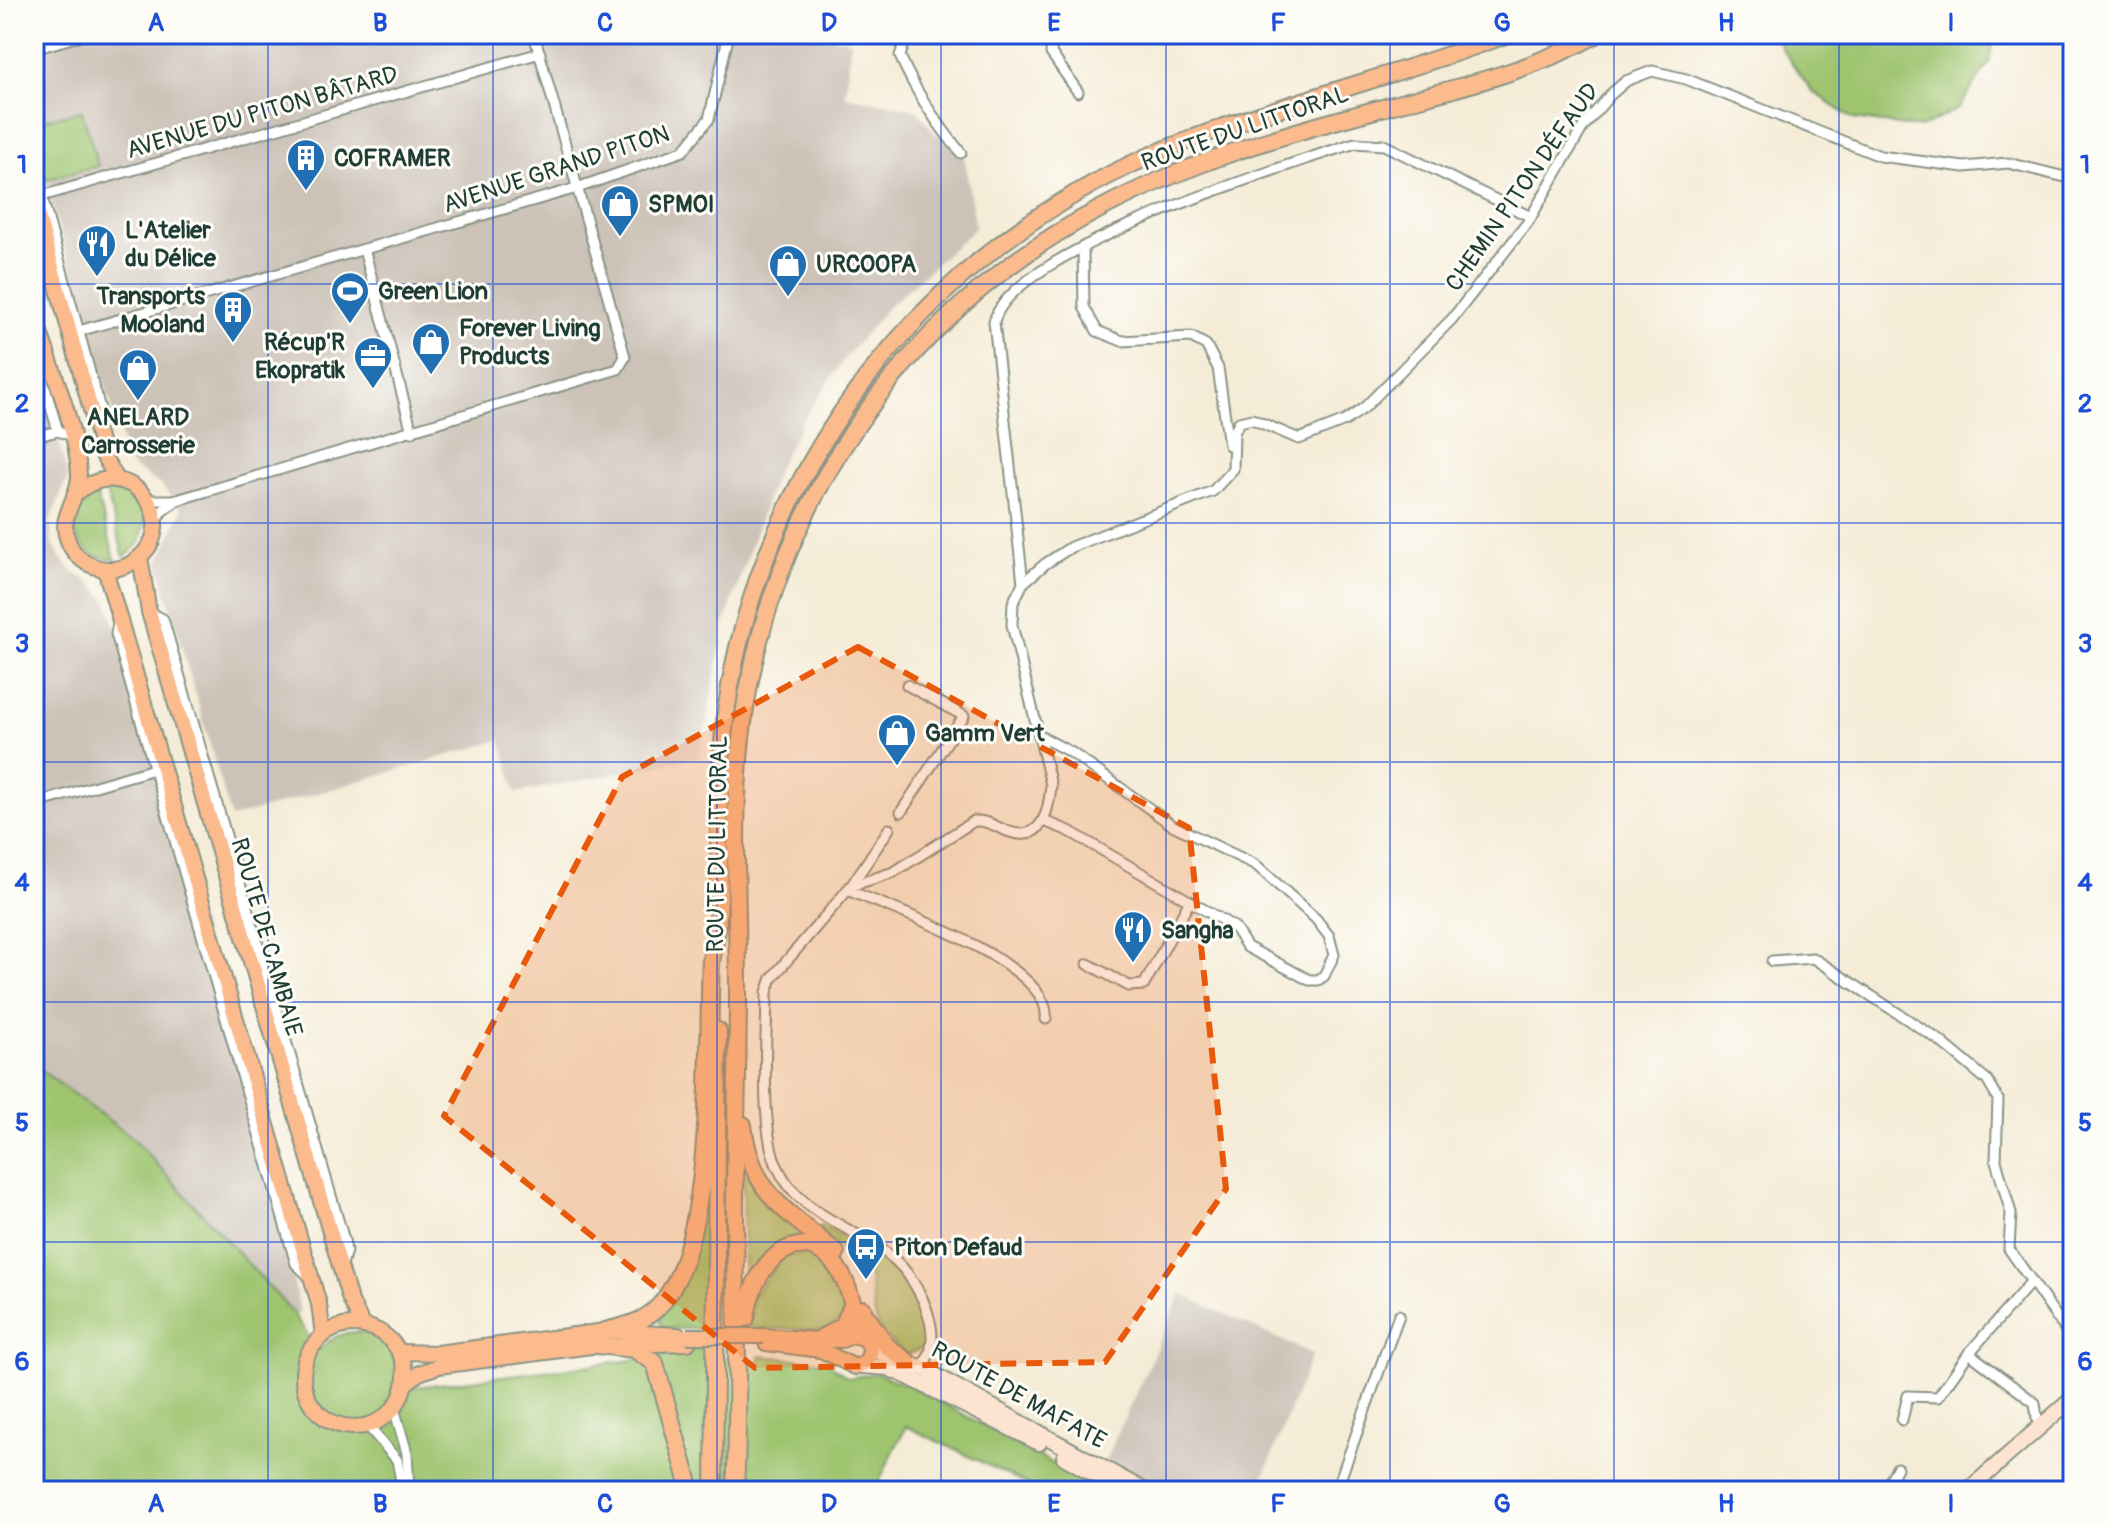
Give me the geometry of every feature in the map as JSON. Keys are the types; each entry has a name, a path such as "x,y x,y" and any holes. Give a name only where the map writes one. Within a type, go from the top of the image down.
{"highway":[{"name":"ROUTE DU LITTORAL","path":"714,1491 721,767 739,644 762,568 808,465 855,393 901,334 961,275 1063,200 1171,147 1508,34"},
{"name":"ROUTE DU LITTORAL","path":"735,1491 739,1377 735,1208 737,801 742,734 752,671 776,582 803,519 853,431 900,367 974,293 1008,266 1070,226 1155,181 1276,138 1480,82 1547,59 1597,34"},
{"path":"605,1331 636,1323 654,1311 680,1271 699,1195 711,961 718,933"},
{"path":"738,1084 744,1134 755,1172 782,1211 846,1263 867,1342"},
{"path":"744,1491 746,1319 754,1280 771,1257 787,1249 802,1247 829,1256 876,1334 912,1369"},
{"path":"845,1338 855,1318 856,1299"},
{"path":"818,1340 843,1326 856,1299"},
{"path":"588,1344 634,1349 655,1363 691,1491"}],"main road":[{"path":"38,199 104,457 117,479"},
{"path":"34,314 65,434 79,473 74,495 65,513 67,541 87,563 105,569 123,567 140,557 151,542 155,523 148,500 135,486 117,479 97,480 74,495"},
{"name":"ROUTE DE CAMBAIE","path":"140,557 149,612 341,1267 363,1326"},
{"path":"105,569 311,1278 323,1324 323,1336"},
{"path":"405,1384 400,1352 390,1339 363,1326 338,1327 323,1336 305,1362 306,1394 326,1419 341,1425 367,1425 394,1408 405,1384 419,1373 439,1366 588,1344 666,1339 845,1338 867,1342 870,1357 861,1366 843,1363 821,1350 765,1339"},
{"path":"400,1352 437,1353 605,1331 666,1339"},
{"path":"843,1363 838,1352 845,1338"},
{"path":"655,1363 666,1339"},
{"name":"ROUTE DE MAFATE","path":"867,1342 880,1353 1145,1491"},
{"name":"ROUTE DE MAFATE","path":"861,1366 912,1369 1123,1491"},
{"path":"1967,1491 2042,1425 2071,1404"}],"street":[{"path":"34,49 86,34"},
{"path":"148,500 177,500 618,369 625,357 534,34"},
{"name":"AVENUE GRAND PITON","path":"79,331 577,188 660,160 692,143 709,119 729,34"},
{"path":"907,34 900,56 911,81 928,112 961,153"},
{"path":"1052,34 1051,53 1078,92"},
{"name":"AVENUE DU PITON BÂTARD","path":"38,199 540,53"},
{"name":"CHEMIN PITON DÉFAUD","path":"1233,469 1234,433 1239,422 1252,419 1299,439 1345,421 1364,408 1452,319 1531,217 1583,127 1610,95 1626,81 1652,71 1686,79 1775,111 1851,147 1880,156 1964,167 2008,163 2073,179"},
{"path":"1023,583 994,322 1003,302 1041,272 1083,248 1183,201 1355,143 1384,145 1531,217"},
{"path":"34,168 38,199 100,409 96,427"},
{"path":"849,888 894,872 974,821 982,820 1013,833 1027,834 1044,821 1051,785 1042,737 1012,625 1013,603 1023,583 1071,547 1213,491 1233,469 1218,368 1211,351 1191,337 1122,341 1097,331 1084,307 1083,248"},
{"path":"364,249 412,432"},
{"path":"34,351 65,434 34,437"},
{"path":"155,523 162,511 177,500"},
{"path":"149,612 163,619 228,840 344,1240 346,1251 341,1267"},
{"path":"120,616 116,634 296,1264 311,1278"},
{"path":"901,812 964,716 907,685"},
{"path":"1042,737 1135,795 1172,825 1256,865 1316,919 1334,949 1332,961 1324,976 1309,980 1247,947 1234,927 1069,831 1044,821"},
{"path":"34,804 154,769"},
{"path":"889,829 849,888 781,966 767,992 770,1137 777,1167 809,1205 895,1259 907,1274 924,1303 931,1332 912,1369"},
{"path":"849,888 965,937 981,952 1016,970 1041,994 1048,1006 1046,1019"},
{"path":"1088,964 1129,986 1144,985 1190,901"},
{"path":"1772,961 1813,958 1939,1040 1987,1080 1998,1099 1996,1161 2011,1213 2008,1247 2073,1340"},
{"path":"1902,1420 1908,1396 1938,1397 1969,1353 2031,1282"},
{"path":"1336,1491 1399,1315"},
{"path":"1969,1353 2035,1403 2042,1425"},
{"path":"394,1408 395,1422 407,1453 406,1491"},
{"path":"367,1425 397,1460 406,1491"},
{"path":"1884,1491 1897,1468"}],"highlighted area":[{"path":"858,647 1189,828 1226,1189 1105,1362 755,1368 444,1116 622,777"}],"shaded area":[{"path":"34,34 817,34 851,41 845,96 916,109 936,135 943,136 965,159 975,228 887,308 845,358 803,420 778,467 725,622 700,757 516,793 501,740 231,818 158,564 182,510 162,486 133,467 127,458 34,143"},
{"path":"34,351 68,477 50,521 52,542 61,559 74,573 89,581 108,602 273,1176 300,1313 294,1314 134,1139 34,1065"},
{"path":"1181,1294 1312,1354 1258,1491 1157,1491 1104,1463"}],"green space":[{"path":"1778,34 1994,34 1989,63 1958,109 1920,128 1853,119 1812,91 1780,46"},
{"path":"82,111 98,166 45,180 34,143 34,122"},
{"path":"105,487 130,493 146,516 140,543 124,557"},
{"path":"95,489 115,559 104,558 87,550 74,527 77,507"},
{"path":"34,1065 134,1139 294,1314 318,1351 332,1339 346,1333 361,1332 374,1336 394,1356 399,1371 399,1389 664,1356 666,1351 721,1349 722,1357 745,1363 760,1362 760,1356 827,1362 848,1378 876,1373 915,1388 1103,1491 1042,1491 906,1426 874,1491 34,1491"},
{"path":"743,1161 821,1245 776,1247 757,1262 744,1283"},
{"path":"710,1176 711,1328 666,1329 660,1323 661,1313"},
{"path":"822,1225 870,1254 897,1276 917,1306 925,1330 922,1348 907,1355 886,1337 876,1320 869,1275 862,1275 851,1257 817,1231"},
{"path":"807,1254 825,1265 836,1280 842,1298 842,1319 825,1330 749,1328 752,1297 784,1256"}],"place":[{"name":"COFRAMER","path":"306,192"},
{"name":"SPMOI","path":"620,238"},
{"name":"L'Atelier du Délice","path":"97,278"},
{"name":"URCOOPA","path":"788,298"},
{"name":"Green Lion","path":"350,325"},
{"name":"Transports Mooland","path":"233,344"},
{"name":"Forever Living Products","path":"431,376"},
{"name":"Récup'R Ekopratik","path":"373,390"},
{"name":"ANELARD Carrosserie","path":"138,402"},
{"name":"Gamm Vert","path":"897,767"},
{"name":"Sangha","path":"1133,964"},
{"name":"Piton Defaud","path":"866,1281"}]}
